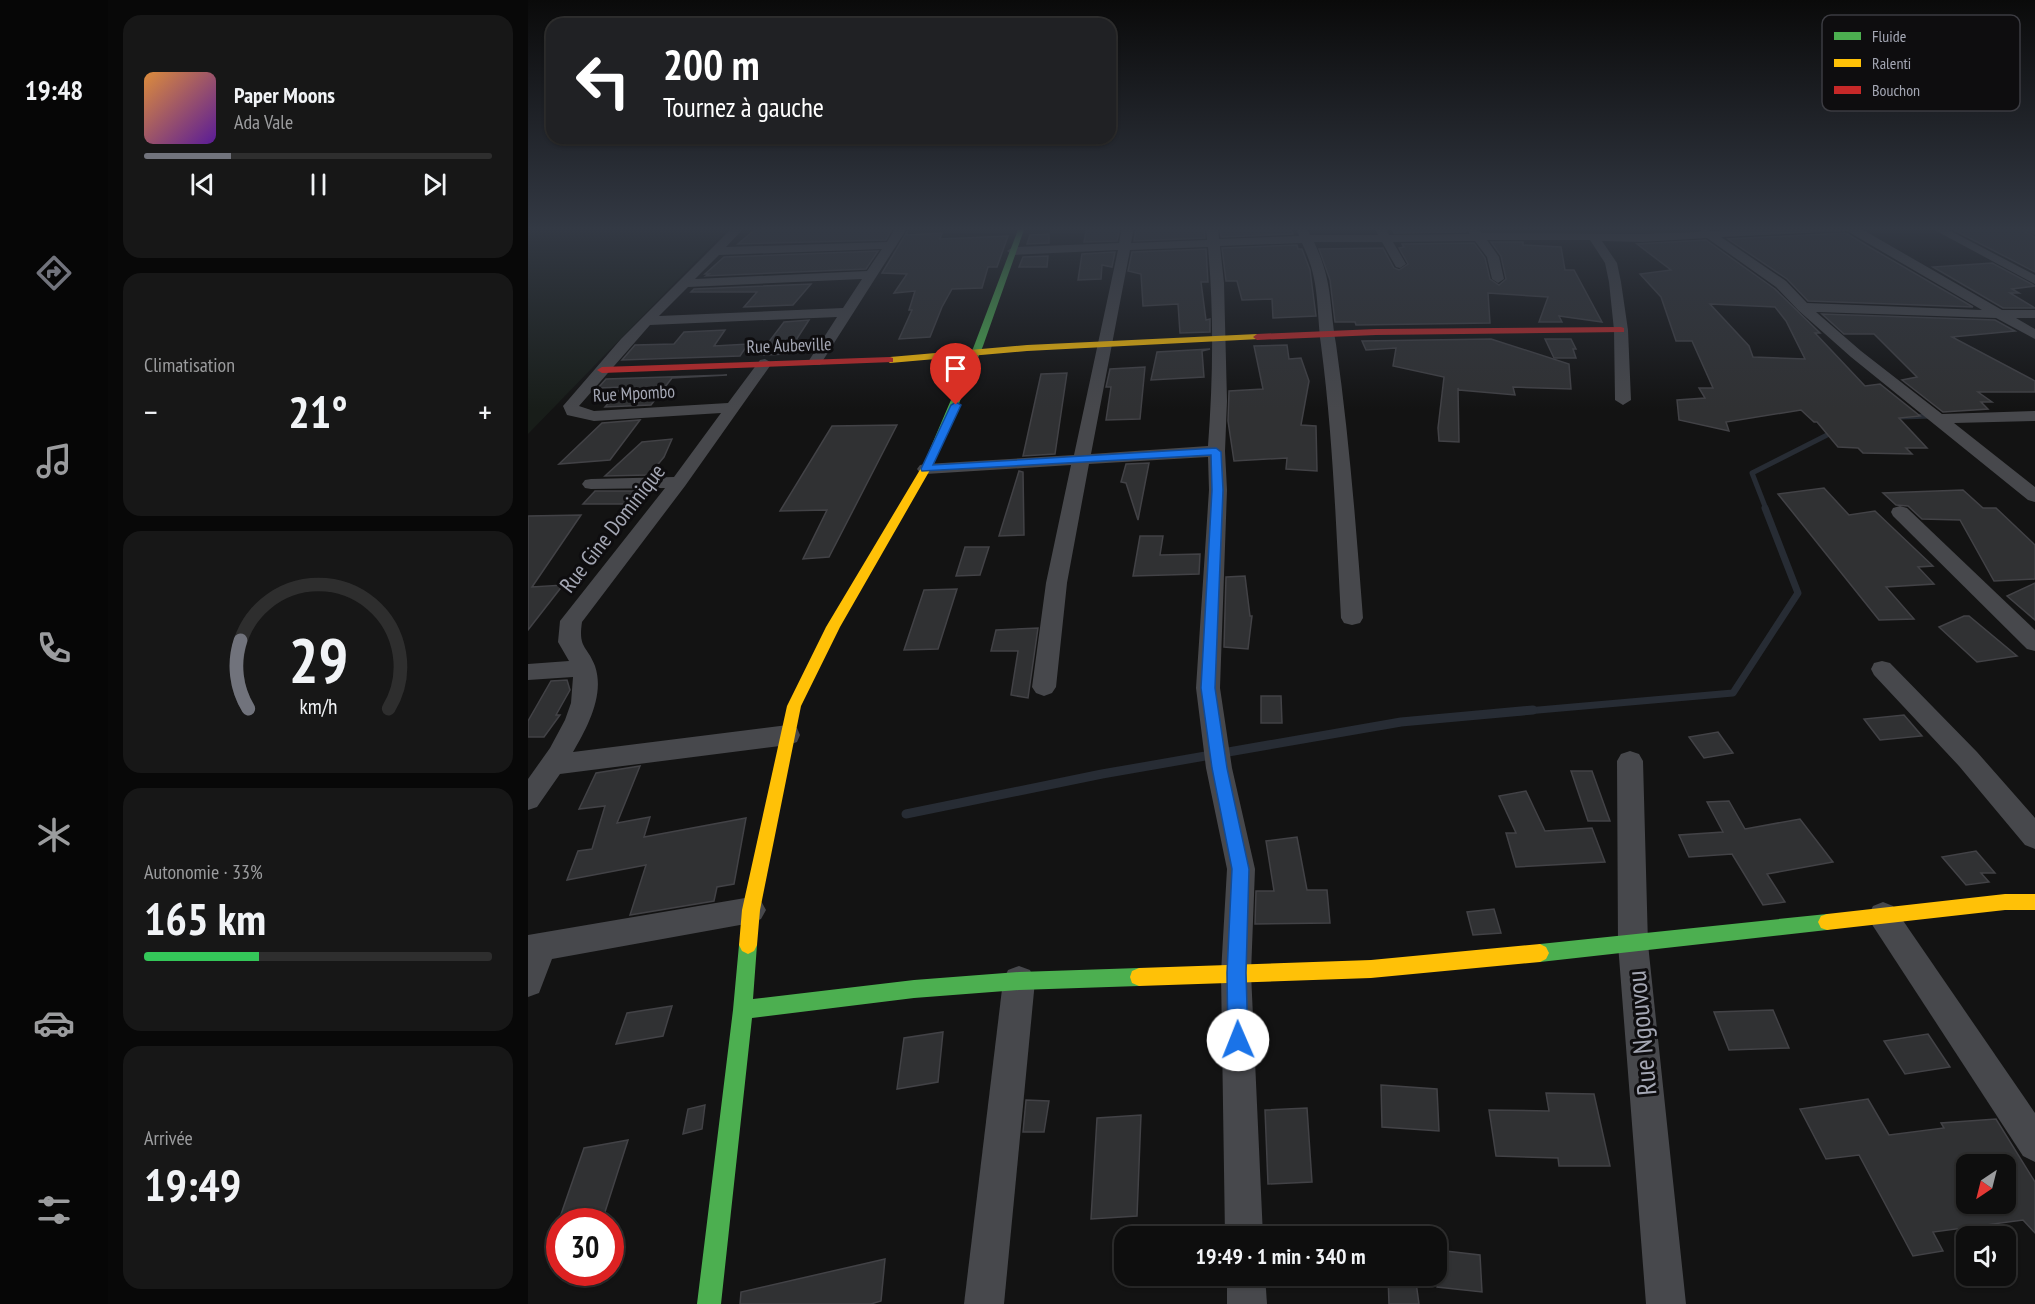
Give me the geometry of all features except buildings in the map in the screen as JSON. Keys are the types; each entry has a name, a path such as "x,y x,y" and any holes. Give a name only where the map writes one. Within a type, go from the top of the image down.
{"street":[{"name":"Rue Mpombo","path":"679,288 571,406 573,412 594,416 734,407"},
{"path":"815,362 864,288"},
{"path":"709,1304 743,1010 751,910 794,706 833,627 926,469 965,384 1001,288"},
{"path":"1044,687 1059,570 1118,288"},
{"path":"1218,288 1219,401 1216,452 1218,490 1208,688 1219,768 1241,869 1236,973 1244,1226"},
{"path":"1324,288 1327,334 1339,421 1352,618"},
{"path":"1617,288 1621,330 1623,400"},
{"path":"1783,288 1856,354 2035,496"},
{"path":"1954,288 2035,335"},
{"path":"1803,307 2000,315 2035,314"},
{"path":"648,321 849,312"},
{"name":"Rue Aubeville","path":"602,370 939,358 976,352 1105,344 1327,334 1432,330 1621,330"},
{"name":"Rue Gine Dominique","path":"528,799 554,765 578,719 586,693 584,668 569,642 571,621 680,482 765,363"},
{"path":"1937,419 2035,416"},
{"path":"926,469 1216,452"},
{"path":"591,484 680,482"},
{"path":"1900,512 2035,643"},
{"path":"528,672 584,668"},
{"path":"1882,669 1968,759 2035,837"},
{"path":"554,765 788,735"},
{"name":"Rue Ngouvou","path":"1630,761 1633,944 1666,1304"},
{"path":"743,1010 915,989 1019,981 1371,969 1633,944 2005,902 2035,902"},
{"path":"528,982 535,948 751,910"},
{"path":"1883,916 2035,1144"},
{"path":"984,1304 1019,981"},
{"path":"1246,1286 1247,1304"}],"shaded area":[{"path":"528,288 670,288 528,434"}],"waterway":[{"path":"1900,417 1933,416"},
{"path":"1766,509 1752,473 1837,430"},
{"path":"1516,712 1733,693 1798,593 1765,508"},
{"path":"906,814 1102,774 1401,722 1533,710"}],"traffic: fast":[{"path":"929,463 1001,288"},
{"path":"1540,953 1827,922"},
{"path":"709,1304 743,1010 748,945"},
{"path":"743,1010 914,989 1019,981 1139,977"}],"traffic: slow":[{"path":"890,360 1027,348 1257,337"},
{"path":"748,945 751,910 794,706 833,627 929,463"},
{"path":"1827,922 2005,902 2035,902"},
{"path":"1139,977 1371,969 1540,953"}],"traffic: jam":[{"path":"1257,337 1376,332 1621,330"},
{"path":"602,370 890,360"}],"route":[{"path":"956,405 926,469 1216,452 1218,490 1208,688 1219,768 1241,869 1236,973 1238,1040"}]}
